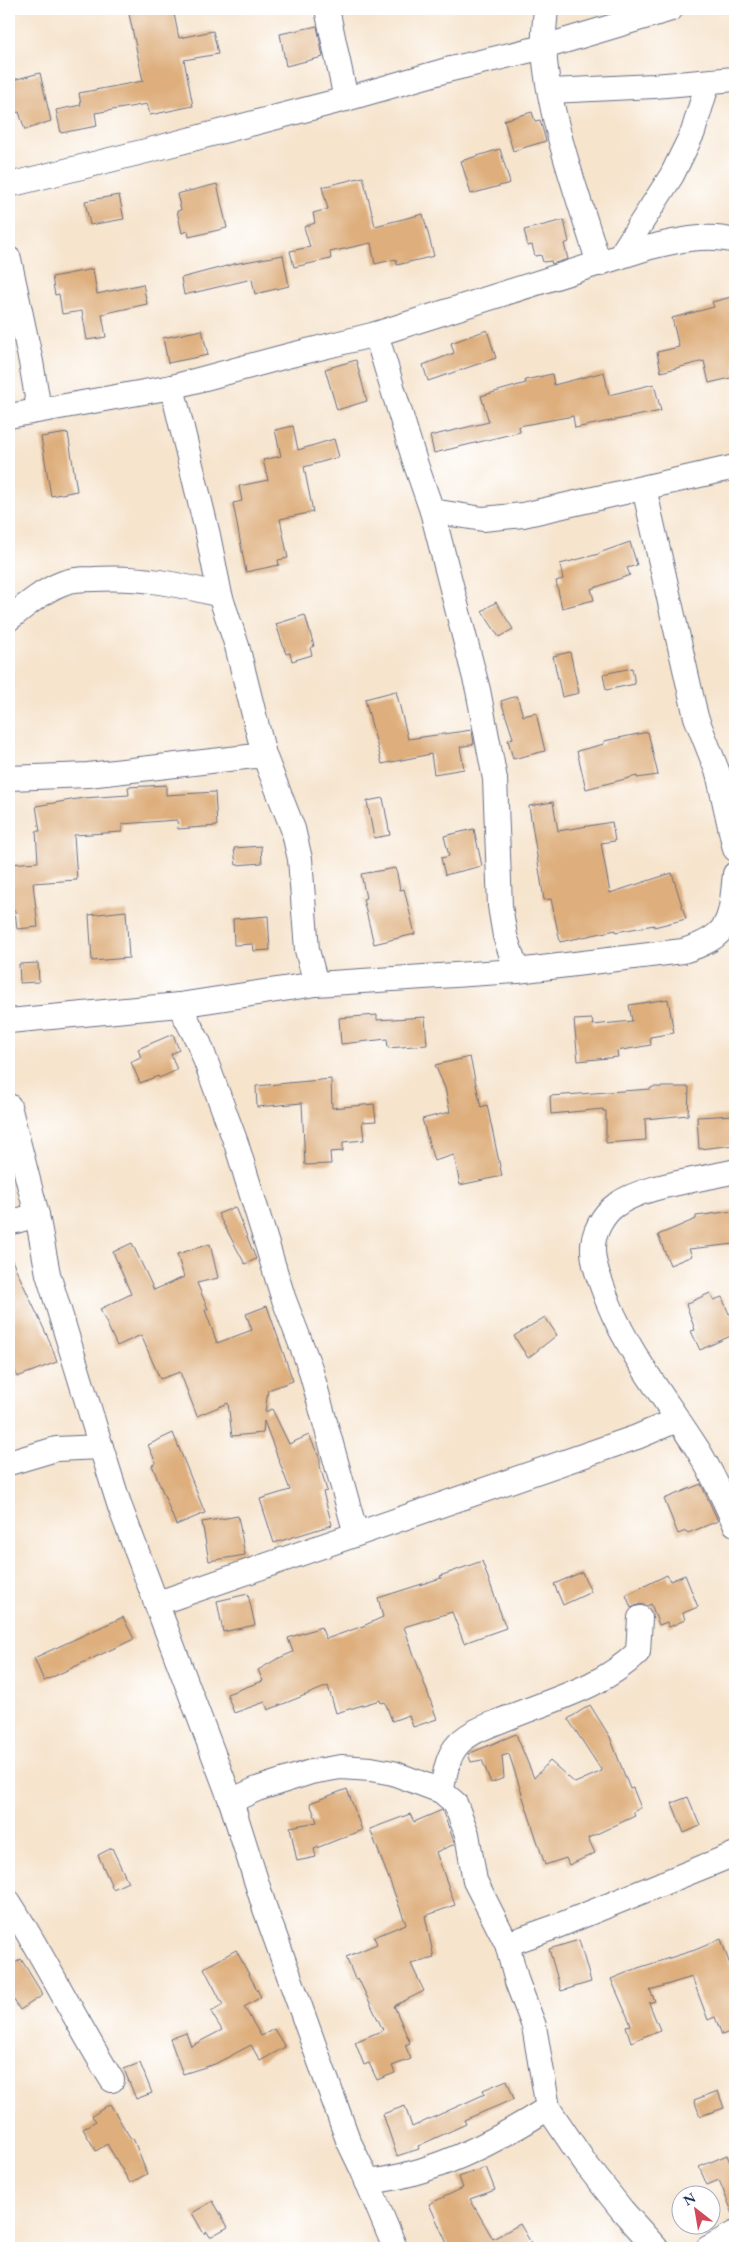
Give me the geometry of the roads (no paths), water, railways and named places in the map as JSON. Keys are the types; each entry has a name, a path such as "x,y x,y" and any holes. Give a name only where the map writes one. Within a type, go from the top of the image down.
{"street":[{"path":"328,9 346,99"},
{"path":"546,9 544,47 550,91 561,138 609,260"},
{"path":"9,185 146,152 447,70 544,47 671,9"},
{"path":"550,91 601,90 735,79"},
{"path":"609,260 672,175 693,132 708,82"},
{"path":"9,416 39,409 172,388 287,356 376,334 646,248 688,239 727,238 735,241"},
{"path":"9,259 39,409"},
{"path":"376,334 402,422 432,511 478,690 495,779 500,906 505,936 517,971"},
{"path":"172,388 208,535 220,595 237,646 264,755 293,829 300,859 308,950 316,984"},
{"path":"432,511 483,519 524,515 735,467"},
{"path":"644,488 696,717 718,773 735,849"},
{"path":"9,619 45,592 64,582 89,579 118,577 147,579 220,595"},
{"path":"9,778 88,774 264,755"},
{"path":"9,1021 179,1005 316,984 517,971 683,951 706,944 724,929 733,912 735,874"},
{"path":"179,1005 199,1043 236,1143 283,1297 310,1368 356,1534"},
{"path":"9,1106 37,1216 48,1274 120,1507 232,1801 264,1906 348,2140 367,2182 388,2246"},
{"path":"735,1171 635,1194 616,1204 605,1214 596,1233 592,1249 596,1268 613,1314 632,1351 712,1476 735,1524"},
{"path":"9,1223 37,1216"},
{"path":"158,1603 637,1437 677,1420"},
{"path":"9,1463 56,1449 101,1447"},
{"path":"441,1792 448,1762 455,1748 470,1734 554,1698 586,1687 626,1664 638,1652 640,1618"},
{"path":"232,1801 256,1789 294,1777 341,1767 371,1769 392,1773 441,1792 455,1803 467,1834 475,1881 507,1944 517,1982 534,2026 548,2108 585,2163 622,2210 656,2248"},
{"path":"507,1944 555,1927 735,1854"},
{"path":"9,1902 74,2013 84,2035 112,2080"},
{"path":"367,2182 406,2175 471,2152 548,2108"},
{"path":"708,2248 735,2233"}]}
